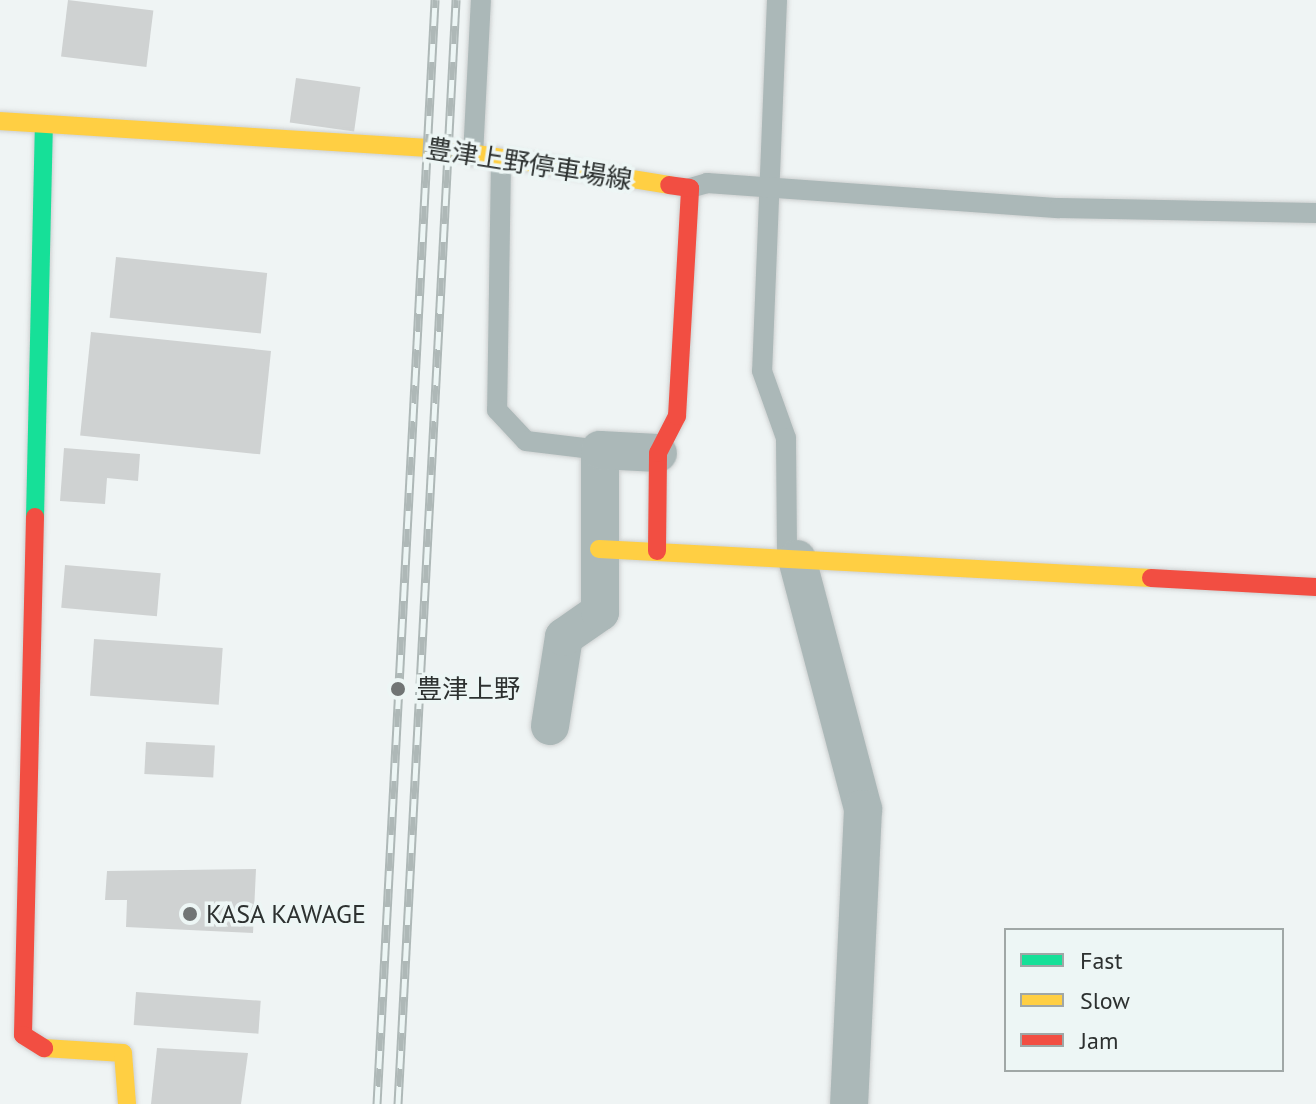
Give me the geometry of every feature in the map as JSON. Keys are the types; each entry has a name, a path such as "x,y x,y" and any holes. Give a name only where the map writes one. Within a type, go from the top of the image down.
{"street":[{"name":"豊津上野停車場線","path":"0,121 473,156 690,188"},
{"path":"44,124 23,1035 35,1047 123,1053 127,1104"},
{"path":"657,551 658,453 677,416 690,188"},
{"path":"550,726 564,637 600,612 600,450 658,453"},
{"path":"599,549 1316,587"},
{"path":"792,559 863,809 849,1104"}],"lane":[{"path":"473,156 481,0"},
{"path":"777,0 762,371 786,438 792,559"},
{"path":"501,162 497,410 526,441 600,450"},
{"path":"690,188 707,183 767,191 1059,208 1316,213"}],"building":[{"path":"68,0 153,10 146,67 61,57"},
{"path":"296,78 360,87 354,132 290,123"},
{"path":"116,257 267,273 261,334 110,318"},
{"path":"91,332 271,351 260,454 80,435"},
{"path":"64,448 140,454 138,481 107,478 105,504 60,501"},
{"path":"65,565 161,573 157,616 61,608"},
{"path":"94,639 223,648 219,705 90,696"},
{"path":"146,742 215,746 213,778 144,774"},
{"name":"KASA KAWAGE","path":"256,869 253,933 126,927 127,900 105,900 107,871"},
{"path":"136,992 261,1001 258,1034 134,1025"},
{"path":"157,1048 248,1053 241,1104 151,1104"}],"railway":[{"path":"377,1104 435,0"},
{"path":"398,1104 456,0"}],"traffic: fast":[{"path":"35,517 44,124"}],"traffic: slow":[{"path":"0,121 447,149 669,185"},
{"path":"599,549 1151,578"},
{"path":"44,1048 123,1053 127,1104"}],"traffic: jam":[{"path":"657,551 658,453 677,416 690,188 669,185"},
{"path":"35,517 23,1035 44,1048"},
{"path":"1151,578 1316,587"}],"place":[{"name":"豊津上野","path":"398,689"},
{"name":"KASA KAWAGE","path":"190,914"}]}
